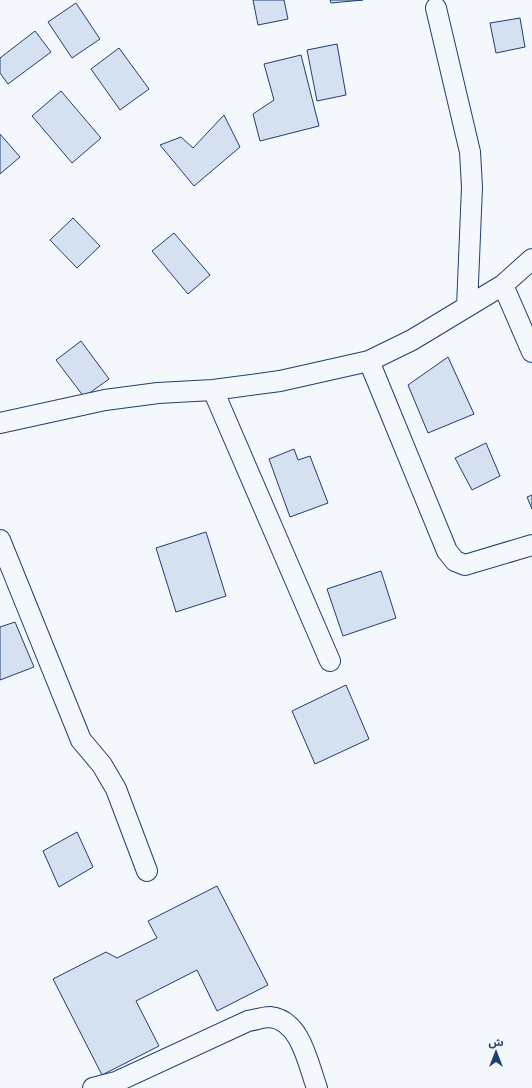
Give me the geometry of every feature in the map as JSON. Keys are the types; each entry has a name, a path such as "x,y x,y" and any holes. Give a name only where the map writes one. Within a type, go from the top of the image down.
{"street":[{"path":"436,8 470,152 472,186 467,307"},
{"path":"2,418 105,400 158,393 213,390 280,381 369,361 412,340 503,285 532,259"},
{"path":"503,285 532,352"},
{"path":"369,361 447,551 455,561 465,565 532,545"},
{"path":"213,390 330,661"},
{"path":"0,540 81,740 102,764 116,789 147,871"},
{"path":"93,1088 116,1082 248,1021 269,1017 286,1022 297,1036 317,1088"}],"building":[{"path":"253,0 284,0 288,19 258,25"},
{"path":"330,0 363,0 331,3"},
{"path":"76,3 100,39 72,58 48,22"},
{"path":"520,18 525,47 496,53 490,23"},
{"path":"35,31 51,52 8,84 0,73 0,58"},
{"path":"337,44 346,95 317,101 307,50"},
{"path":"119,48 149,89 120,110 91,69"},
{"path":"301,55 319,126 260,141 253,114 274,100 264,64"},
{"path":"61,91 101,138 72,163 32,116"},
{"path":"224,115 240,147 194,186 160,145 181,137 193,148"},
{"path":"0,134 20,157 0,174"},
{"path":"73,218 100,246 77,268 50,240"},
{"path":"174,233 210,275 188,294 152,251"},
{"path":"81,341 109,379 84,397 56,360"},
{"path":"448,357 474,414 428,433 408,385"},
{"path":"486,443 500,476 472,490 455,458"},
{"path":"294,449 298,460 310,456 328,503 290,517 269,459"},
{"path":"532,495 532,509 527,497"},
{"path":"206,532 226,596 176,612 156,548"},
{"path":"381,571 396,618 343,636 327,589"},
{"path":"15,622 34,667 0,680 0,627"},
{"path":"346,685 369,739 315,764 292,711"},
{"path":"77,832 93,867 59,887 43,851"},
{"path":"217,886 268,985 217,1011 197,970 136,1001 159,1046 102,1075 53,979 106,952 117,958 157,938 148,921"}]}
